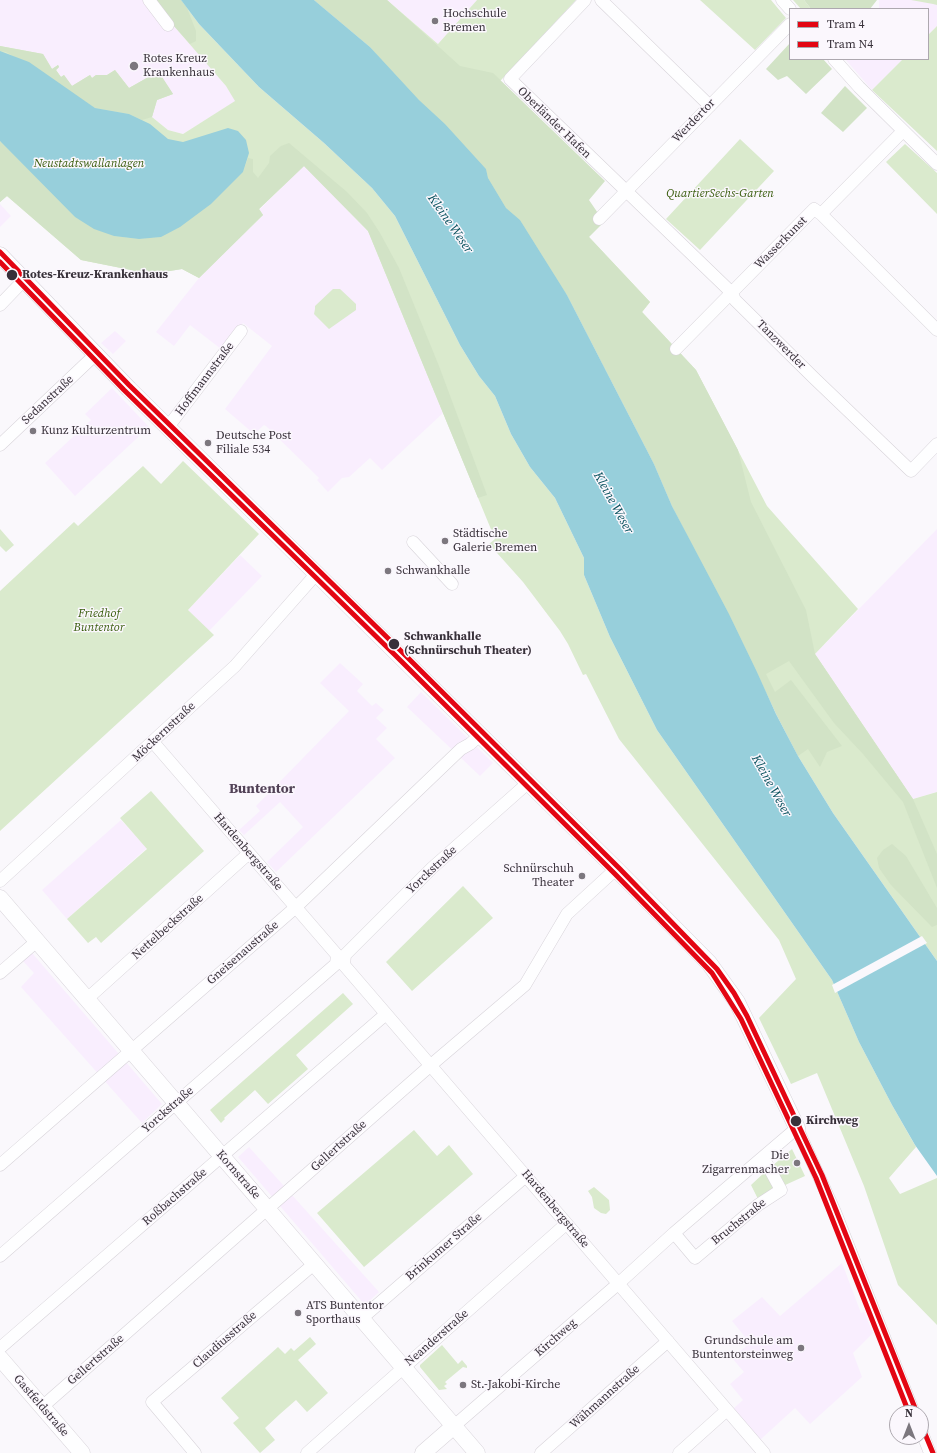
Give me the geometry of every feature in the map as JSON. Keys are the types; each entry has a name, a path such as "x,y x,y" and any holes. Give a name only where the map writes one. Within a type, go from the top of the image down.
{"street":[{"path":"149,0 168,26"},
{"name":"Oberländer Hafen","path":"585,0 510,79 625,192"},
{"path":"601,0 710,106"},
{"path":"782,0 789,8"},
{"name":"Werdertor","path":"599,219 789,25"},
{"path":"835,60 937,164"},
{"name":"Wasserkunst","path":"676,349 814,209 821,214 903,131"},
{"name":"Tanzwerder","path":"625,192 732,293 735,300 911,471 937,444"},
{"path":"821,214 937,330"},
{"path":"0,255 168,427 529,782 701,954 724,982 747,1021 835,1212 911,1405"},
{"path":"0,305 24,280"},
{"name":"Hoffmannstraße","path":"168,427 241,331"},
{"name":"Sedanstraße","path":"0,445 96,354"},
{"path":"413,542 452,584"},
{"name":"Möckernstraße","path":"0,882 235,666 317,573"},
{"name":"Gneisenaustraße","path":"0,1165 296,907 461,749 470,744 480,735"},
{"name":"Hardenbergstraße","path":"153,742 248,854 336,954 340,964 386,1014 526,1175 566,1224 619,1283 764,1453"},
{"name":"Yorckstraße","path":"0,1256 176,1103 340,964 345,955 432,868 529,782"},
{"name":"Nettelbeckstraße","path":"87,999 248,854"},
{"name":"Gellertstraße","path":"42,1407 430,1065 525,985 567,914 616,869"},
{"name":"Kornstraße","path":"0,898 477,1453"},
{"path":"0,973 36,941"},
{"name":"Roßbachstraße","path":"0,1348 386,1014"},
{"name":"Kirchweg","path":"423,1453 619,1283 674,1233 797,1128"},
{"name":"Bruchstraße","path":"674,1233 695,1258 758,1204 781,1190 763,1157"},
{"name":"Brinkumer Straße","path":"361,1319 526,1175"},
{"name":"Neanderstraße","path":"307,1453 566,1224"},
{"name":"Claudiusstraße","path":"195,1453 152,1402 314,1264"},
{"name":"Wähmannstraße","path":"541,1453 668,1341"},
{"name":"Gastfeldstraße","path":"0,1358 82,1453"},
{"path":"679,1453 727,1410"}],"shaded area":[{"name":"Rotes Kreuz Krankenhaus","path":"0,0 155,0 168,18 226,86 236,101 183,134 168,130 152,117 157,100 152,75 129,88 115,70 107,75 96,75 92,78 90,75 72,87 64,75 61,77 56,69 57,65 52,69 42,54 0,46"},
{"name":"Hochschule Bremen","path":"387,0 477,0 438,44"},
{"path":"879,0 937,0 937,26 929,34 929,8 879,8"},
{"path":"846,60 902,60 872,90"},
{"path":"304,165 368,231 443,413 382,470 370,458 349,477 342,478 328,492 317,480 319,478 266,426 264,425 254,434 225,409 272,346 243,323 221,349 190,325 174,346 156,332 199,278 263,215 259,210"},
{"path":"0,204 11,216 0,227"},
{"path":"115,331 126,341 113,354 101,343"},
{"path":"112,388 149,427 75,496 45,463 91,420 85,414"},
{"path":"937,529 937,792 913,799 815,654"},
{"path":"240,555 262,576 209,631 188,610"},
{"path":"340,663 363,684 357,691 372,706 376,703 384,710 376,718 387,728 376,739 395,758 276,872 267,862 303,827 280,802 244,835 239,830 260,811 256,806 349,711 320,683"},
{"path":"421,692 493,763 480,776 407,707"},
{"path":"121,820 147,848 67,919 42,890"},
{"path":"32,953 162,1104 142,1123 21,987 34,973 23,961"},
{"path":"249,1147 379,1292 365,1305 238,1157"},
{"name":"Grundschule am Buntentorsteinweg","path":"842,1263 861,1313 864,1312 873,1333 853,1353 862,1377 810,1424 795,1408 760,1440 733,1409 743,1400 730,1384 744,1372 732,1358 750,1343 732,1321 762,1297 780,1316"}],"green space":[{"path":"155,0 181,0 187,8 196,31 196,41 190,44 167,18"},
{"name":"Neustadtswallanlagen","path":"181,0 199,24 259,87 324,143 372,188 395,216 460,345 479,376 495,396 511,434 530,467 555,498 584,558 584,575 610,637 657,730 832,980 859,1042 916,1147 889,1178 900,1194 937,1178 937,1325 898,1285 864,1186 817,1073 791,1084 759,1018 796,979 779,940 619,739 586,674 583,675 560,631 523,582 489,544 495,539 368,231 304,166 259,209 263,215 199,278 182,269 151,274 81,260 7,196 0,202 0,46 43,54 52,69 58,65 59,67 56,70 61,77 64,75 72,86 90,75 92,78 96,75 107,75 115,70 129,88 152,75 162,77 173,94 157,100 152,117 168,130 183,134 235,101 226,86 167,18"},
{"path":"314,0 387,0 438,44 477,0 576,0 488,94 589,237 650,302 642,312 696,370 767,506 858,609 815,654 913,799 937,792 937,961 833,813 798,756 672,506 654,464 567,295 370,47"},
{"path":"314,0 387,0 460,66 493,73 605,181 589,200 604,222 589,237 650,302 642,312 696,370 738,450 751,502 806,610 815,654 913,799 937,854 937,888 903,802 863,754 834,723 789,661 766,674 775,692 791,680 842,746 827,752 820,767 808,749 798,756 776,714 729,614 672,506 654,464 567,295 520,220 506,208 488,178 486,169 445,124 419,100 370,47"},
{"path":"700,0 771,0 786,18 755,50"},
{"path":"793,0 804,0 810,8 800,8"},
{"path":"804,0 877,0 871,8 810,8"},
{"path":"911,0 937,0 937,5 933,4"},
{"path":"937,26 937,151 872,90 902,60 929,60 929,34"},
{"path":"789,44 789,60 824,60 832,69 806,94 787,76 778,80 766,69"},
{"path":"0,46 43,54 52,69 58,65 59,67 56,70 61,77 64,75 72,86 90,75 92,78 96,75 107,75 115,70 129,88 152,75 162,77 173,94 157,100 152,117 142,120 129,114 95,108 44,74 6,52 0,51"},
{"path":"845,86 867,108 843,132 821,113"},
{"name":"QuartierSechs-Garten","path":"740,139 774,171 700,250 666,219"},
{"path":"0,141 75,217 114,236 139,239 161,237 243,172 248,158 253,159 253,172 258,178 269,163 270,156 281,146 289,143 347,192 367,213 380,233 399,268 439,366 487,495 478,498 368,231 304,166 259,209 263,215 199,278 182,269 151,274 81,260 7,196 0,202"},
{"path":"905,144 937,173 937,214 886,162"},
{"path":"333,289 340,289 356,304 356,310 329,329 314,314 315,306"},
{"name":"Friedhof Buntentor","path":"183,461 259,534 188,610 214,635 0,831 0,591 74,522 78,526 143,466 161,484"},
{"path":"0,529 14,545 6,552 0,546"},
{"path":"151,791 204,851 101,943 96,937 88,943 67,919 147,849 120,818"},
{"path":"892,844 906,856 937,908 937,925 932,927 891,885 879,868 877,858 883,850"},
{"path":"463,886 493,918 412,991 386,962"},
{"path":"343,993 353,1004 296,1055 308,1069 268,1104 255,1090 224,1118 225,1119 221,1123 210,1110"},
{"path":"414,1130 437,1156 449,1145 473,1174 364,1267 317,1213"},
{"path":"792,1149 805,1176 783,1186 772,1166"},
{"path":"766,1171 776,1188 758,1199 751,1185"},
{"path":"594,1187 609,1200 610,1210 606,1214 601,1213 594,1208 592,1197 588,1191"},
{"path":"310,1337 316,1344 298,1360 328,1393 307,1412 296,1400 280,1414 265,1428 275,1440 260,1453 233,1423 239,1418 221,1398 278,1347 285,1354 291,1348 294,1351"},
{"path":"442,1345 458,1364 462,1360 467,1368 463,1367 445,1382 447,1384 444,1386 447,1389 439,1390 420,1367 420,1365"}],"water":[{"name":"Kleine Weser","path":"181,0 314,0 370,47 419,100 445,124 486,169 488,178 506,208 520,220 567,295 654,464 672,506 729,614 776,714 798,756 833,813 937,961 937,1176 915,1145 892,1105 859,1042 832,980 657,730 610,637 584,575 584,558 555,498 530,467 511,434 495,396 479,376 460,345 395,216 372,188 324,143 259,87 199,24"},
{"path":"0,51 29,62 95,108 129,114 150,124 168,139 183,142 228,128 238,131 246,140 249,153 243,172 211,204 180,227 161,237 139,239 114,236 94,229 75,217 0,141"}],"pier":[{"path":"922,936 927,943 835,993 832,985"}],"tram line":[{"name":"4","path":"0,252 129,385 399,649 620,869 717,969 734,993 747,1016 822,1175 914,1405"},
{"name":"N4","path":"0,262 124,390 394,654 712,973 741,1019 816,1178 906,1405"},
{"name":"4","path":"929,1443 933,1453"}],"place":[{"name":"Hochschule Bremen","path":"435,21"},
{"name":"Rotes Kreuz Krankenhaus","path":"134,66"},
{"name":"Rotes-Kreuz-Krankenhaus","path":"12,275"},
{"name":"Kunz Kulturzentrum","path":"33,431"},
{"name":"Deutsche Post Filiale 534","path":"208,443"},
{"name":"Städtische Galerie Bremen","path":"445,541"},
{"name":"Schwankhalle","path":"388,571"},
{"name":"Schwankhalle (Schnürschuh Theater)","path":"394,644"},
{"name":"Schnürschuh Theater","path":"582,876"},
{"name":"Kirchweg","path":"796,1121"},
{"name":"Die Zigarrenmacher","path":"797,1163"},
{"name":"ATS Buntentor Sporthaus","path":"298,1313"},
{"name":"Grundschule am Buntentorsteinweg","path":"801,1348"},
{"name":"St.-Jakobi-Kirche","path":"463,1385"}],"district":[{"name":"Buntentor","path":"262,789"}]}
